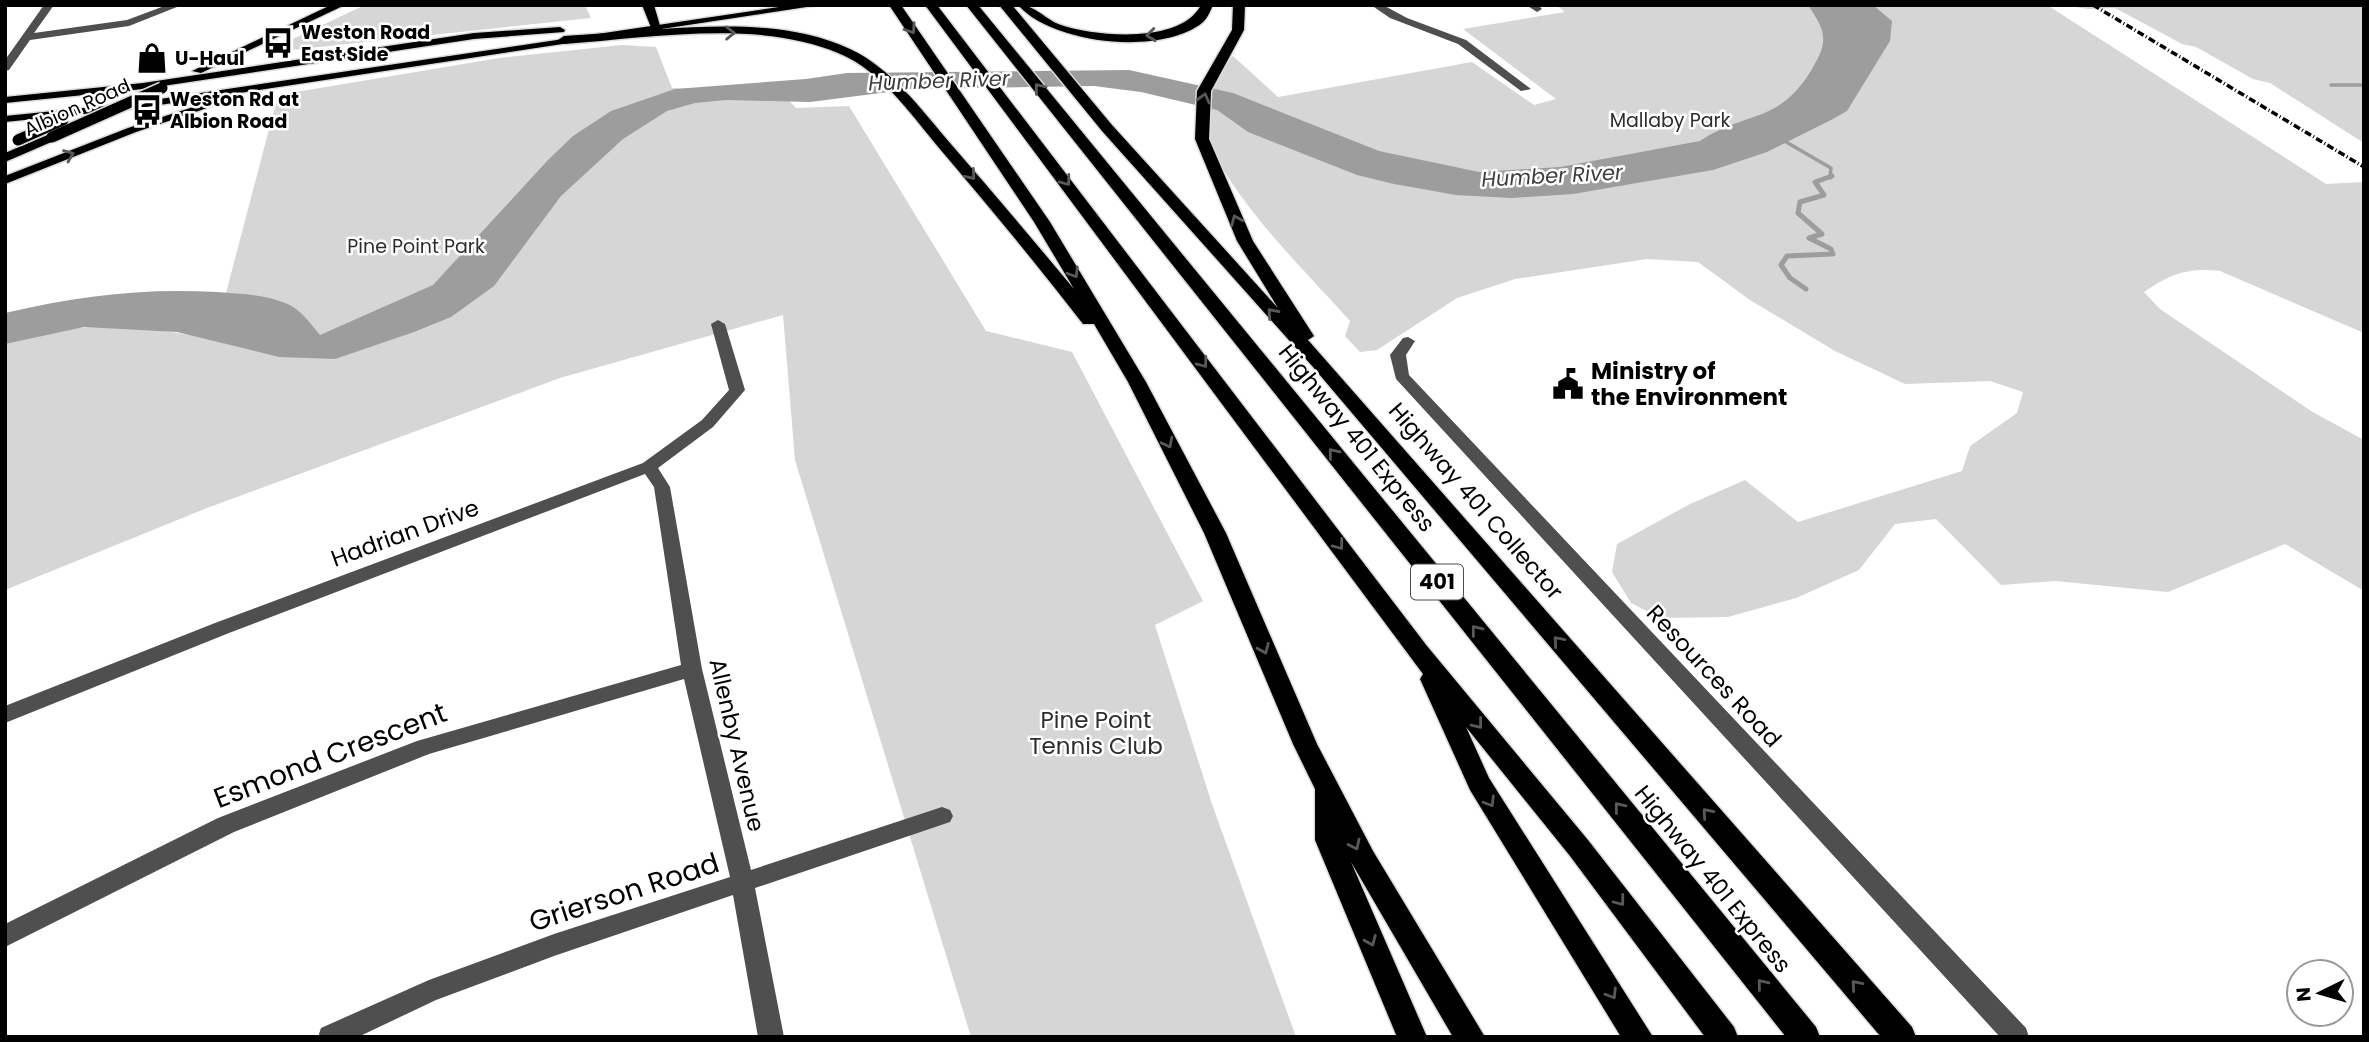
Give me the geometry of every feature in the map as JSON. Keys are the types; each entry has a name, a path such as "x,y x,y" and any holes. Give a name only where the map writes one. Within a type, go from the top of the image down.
{"highway":[{"path":"648,5 654,23"},
{"path":"895,5 981,128 1042,222 1137,382 1214,533 1305,744 1363,859 1470,1037"},
{"name":"401","path":"931,5 960,47 1025,127 1419,652 1579,848 1723,1037"},
{"name":"Highway 401 Express","path":"972,5 1805,1037"},
{"name":"Highway 401 Collector","path":"1005,5 1107,128 1319,363 1901,1037"},
{"path":"1024,5 1042,20 1057,27 1081,34 1124,37 1177,31 1200,18 1207,5"},
{"path":"1239,5 1241,16 1238,30 1204,90 1200,112 1202,139 1245,241 1290,308 1319,363"},
{"path":"564,35 756,32 802,39 842,50 869,65 1027,239 1137,382"},
{"path":"1419,652 1479,783 1638,1037"},
{"path":"1325,784 1328,839 1412,1037"}],"main road":[{"path":"177,80 340,5"},
{"path":"654,23 758,5"},
{"path":"5,110 127,100 564,35 815,5"},
{"path":"143,86 305,22"},
{"path":"5,100 143,86 474,36 564,35"},
{"path":"5,119 133,106 564,35"},
{"path":"247,50 241,62 302,62"},
{"path":"5,180 132,130 208,105 273,88 368,69"},
{"name":"Albion Road","path":"5,158 177,80"},
{"name":"Albion Road","path":"11,143 143,86"}],"street":[{"path":"5,68 49,5"},
{"path":"24,38 129,23 177,5"},
{"path":"1376,5 1387,15 1451,37 1470,47 1525,89"},
{"name":"Hadrian Drive","path":"5,715 222,628 649,467 700,432 723,412 737,390 718,324"},
{"name":"Resources Road","path":"1408,341 1398,355 1401,376 2017,1037"},
{"name":"Allenby Avenue","path":"649,467 662,487 692,669 743,885 771,1037"},
{"name":"Esmond Crescent","path":"5,936 226,825 424,747 692,669"},
{"name":"Grierson Road","path":"330,1037 453,982 554,945 743,885 942,816"}],"green space":[{"path":"365,5 585,5 591,18 263,53"},
{"name":"Mallaby Park","path":"1556,5 2047,5 2326,184 2364,182 2364,333 2220,271 2180,273 2144,292 2160,309 2311,411 2364,440 2364,591 2285,544 2168,592 2055,581 2001,585 1936,519 1895,524 1859,570 1796,598 1728,617 1660,618 1631,603 1612,572 1617,544 1690,504 1745,480 1798,522 1962,471 1970,446 2017,413 2023,392 1990,381 1905,384 1835,351 1750,300 1698,262 1647,259 1515,279 1457,298 1377,350 1360,352 1345,336 1350,321 1262,223 1222,167 1208,140 1201,114 1208,71 1233,56 1278,97 1472,62 1534,105 1556,99 1463,29 1565,12"},
{"path":"2063,5 2364,5 2364,143 2270,83 2253,79 2196,47 2182,44 2115,8 2088,9"},
{"name":"Pine Point Park","path":"622,45 656,47 672,88 783,94 796,108 849,106 986,331 1072,352 1203,601 1155,625 1212,804 1296,1037 971,1037 795,460 783,315 560,378 207,508 5,590 5,344 54,331 106,327 159,330 209,339 226,293 278,95 499,58"}],"water":[{"name":"Humber River","path":"1808,5 1873,5 1892,21 1890,41 1847,111 1767,152 1713,170 1573,194 1511,198 1456,195 1357,175 1248,132 1217,110 1141,92 1094,86 912,89 810,102 726,100 695,103 667,111 623,139 561,196 494,286 451,317 414,332 335,359 279,357 177,332 84,327 5,344 5,313 85,298 162,291 234,293 277,300 300,312 320,335 433,285 573,136 611,111 675,89 806,79 847,73 1129,70 1233,93 1379,151 1479,172 1560,167 1700,141 1787,100 1812,69 1823,43 1822,29"}],"waterway":[{"path":"2331,85 2364,85"},
{"path":"1781,139 1831,168 1830,177"},
{"path":"1806,289 1790,278 1781,265 1787,256 1833,254 1831,249 1809,238 1822,234 1798,213 1800,202 1824,195 1815,182 1830,177"}],"railway":[{"path":"2093,5 2364,167"}],"place":[{"name":"Weston Road East Side","path":"278,43"},
{"name":"U-Haul","path":"152,58"},
{"name":"Weston Rd at Albion Road","path":"147,110"},
{"name":"Ministry of the Environment","path":"1568,384"}],"park label":[{"name":"Pine Point Tennis Club","path":"1096,733"}]}
